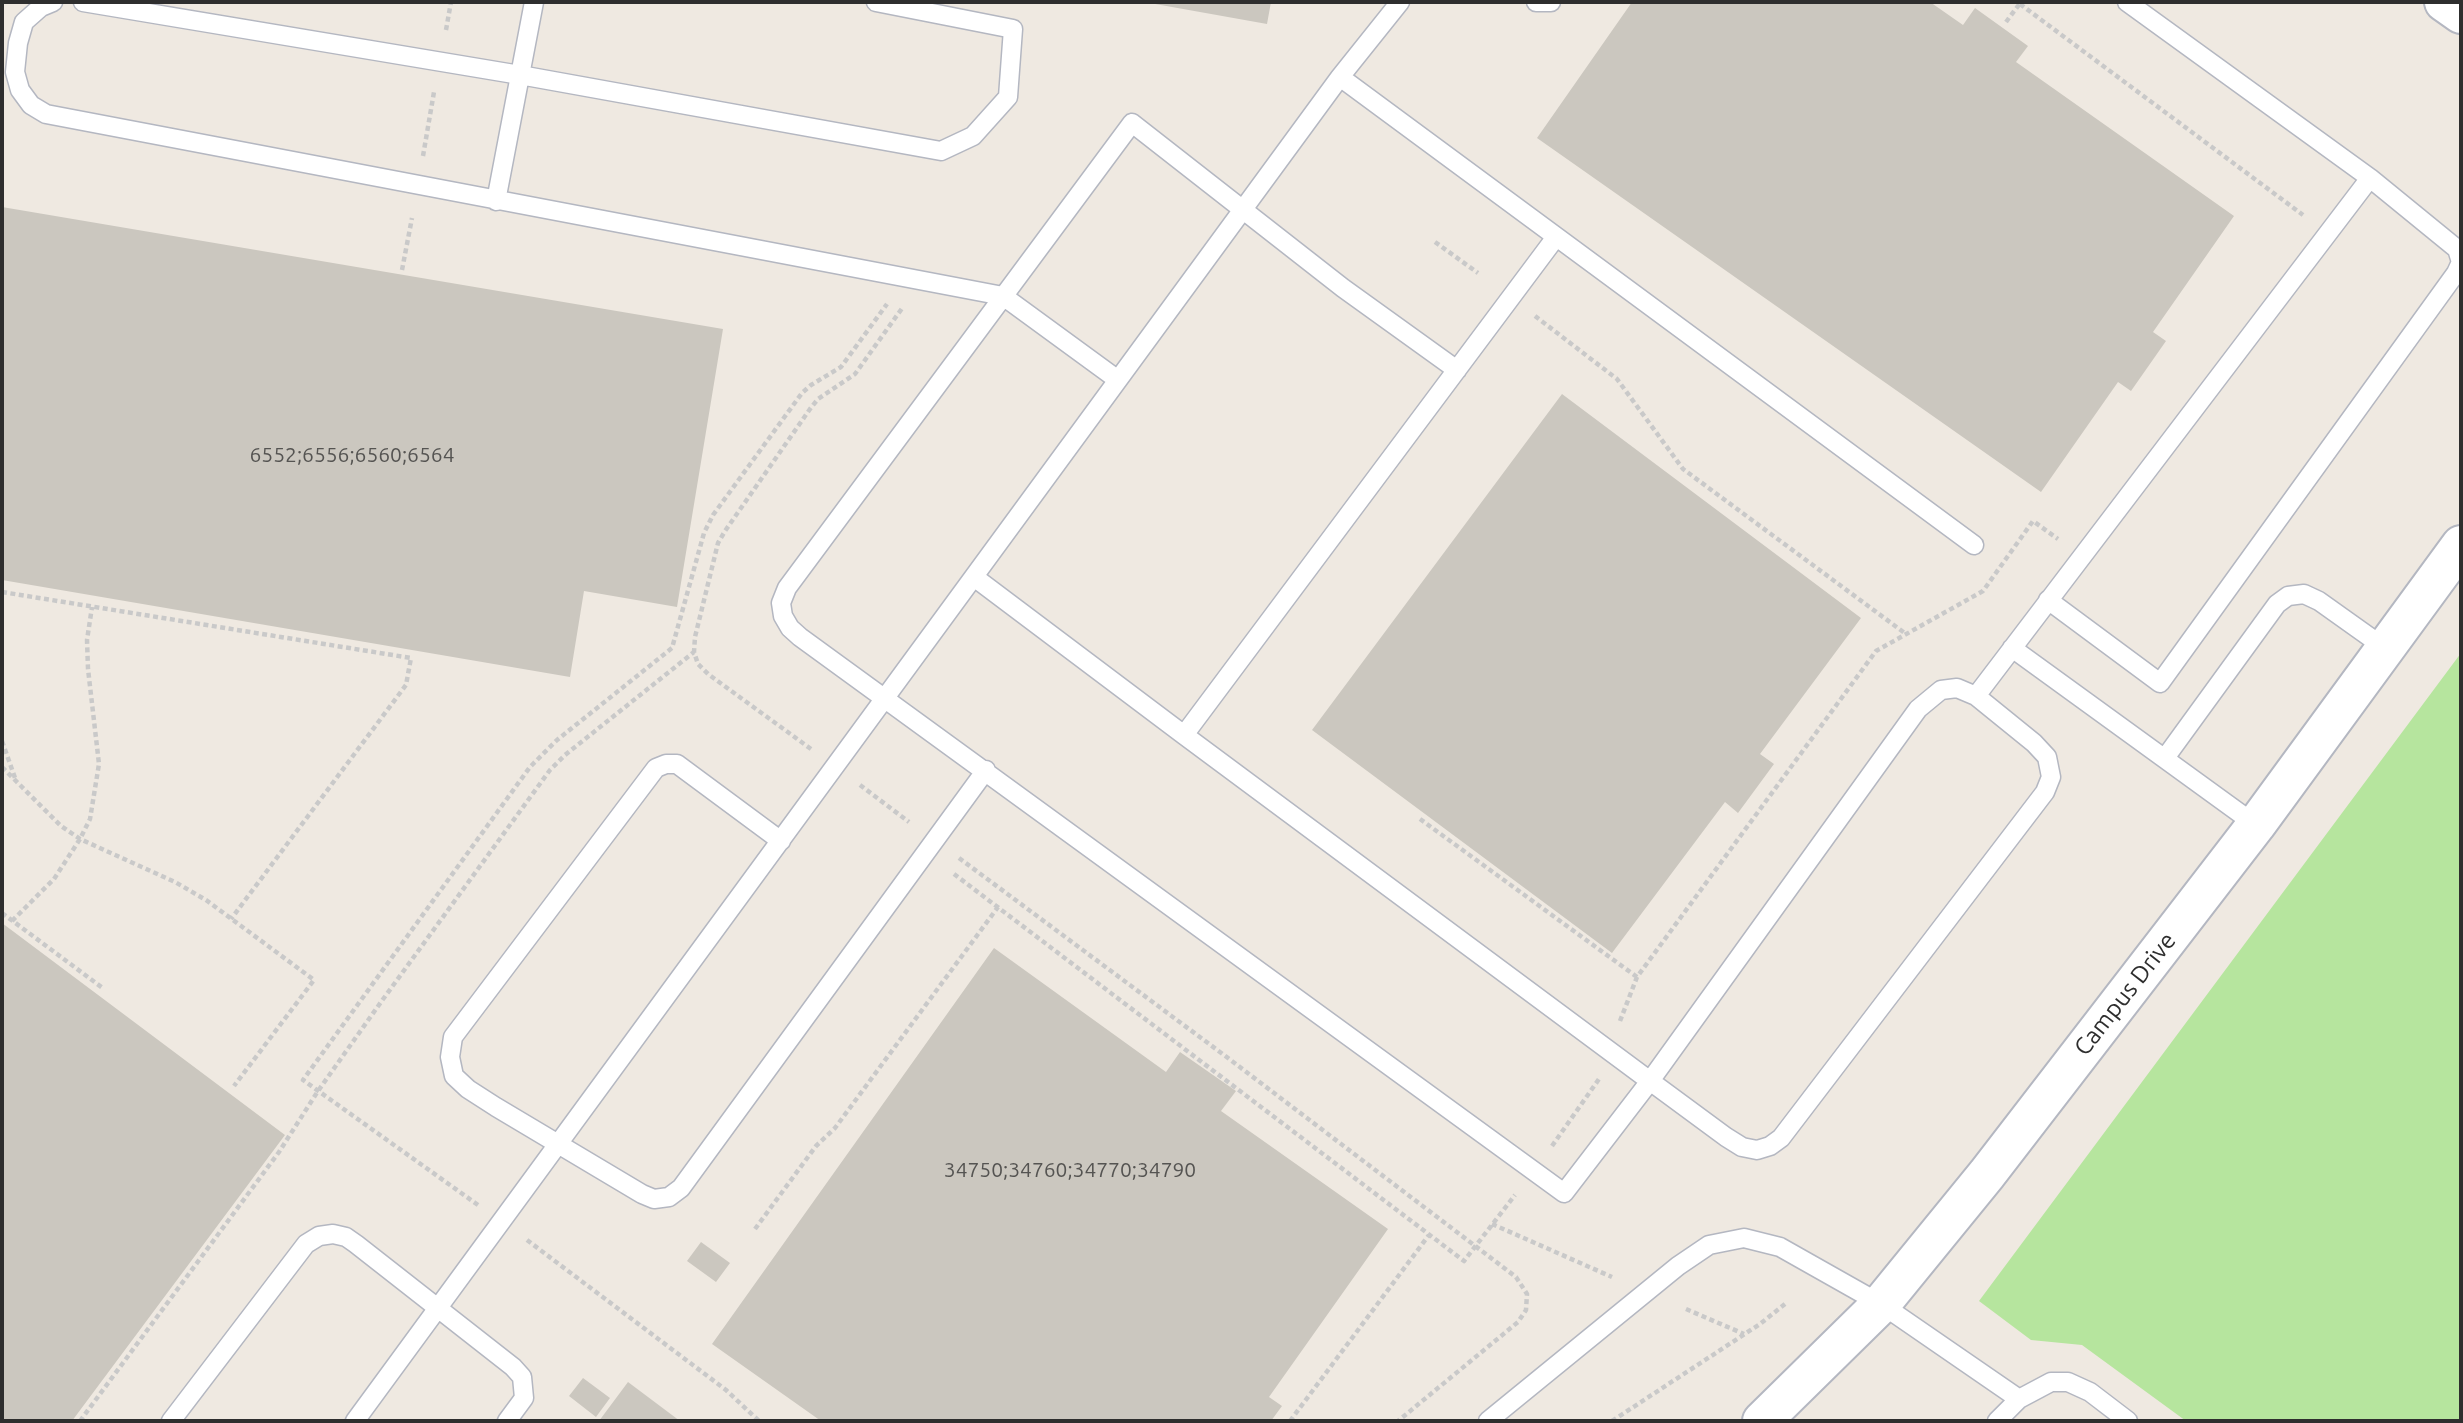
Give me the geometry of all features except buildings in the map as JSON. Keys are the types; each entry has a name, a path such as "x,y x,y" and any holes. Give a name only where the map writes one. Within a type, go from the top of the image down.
{"street":[{"path":"2444,2 2461,14"},
{"name":"Campus Drive","path":"1762,1421 1881,1304 1987,1174 2256,825 2461,545"}],"lane":[{"path":"53,2 41,7 24,22 18,43 15,72 20,90 32,105 46,114 1003,296 1118,380"},
{"path":"83,2 520,75 941,151 973,136 1008,97 1013,29 876,2"},
{"path":"495,201 534,2"},
{"path":"355,1421 1340,77 1400,2"},
{"path":"1536,2 1551,2"},
{"path":"2048,600 2160,683 2448,284 2461,262 2457,249 2370,178 2127,2"},
{"path":"1340,77 1974,545"},
{"path":"974,577 1650,1081 1742,1147 1757,1150 1770,1146 1782,1138 2045,792 2051,777 2046,757 2034,743 1976,696 1957,688 1941,690 1918,709 1650,1081 1564,1193 885,699 790,628 783,616 781,603 788,588 1132,123 1343,288 1457,370"},
{"path":"1976,696 2370,178"},
{"path":"1184,735 1556,237"},
{"path":"2165,758 2277,604 2288,596 2304,594 2319,601 2385,648"},
{"path":"2012,648 2256,825"},
{"path":"781,841 677,764 656,768 453,1037 450,1057 454,1076 468,1089 559,1145 654,1199 670,1197 681,1188 986,770"},
{"path":"171,1421 306,1244 319,1236 333,1234 346,1237 513,1367 522,1377 524,1398 507,1421"},
{"path":"1488,1421 1678,1266 1709,1245 1744,1238 1780,1247 1881,1304 2019,1399"},
{"path":"1997,1421 2019,1399 2051,1382 2068,1382 2090,1392 2128,1421"}],"path":[{"path":"446,30 451,2"},
{"path":"2006,22 2021,3 2303,215 2295,226"},
{"path":"422,163 435,88"},
{"path":"402,270 412,218"},
{"path":"1435,242 1478,273"},
{"path":"914,279 855,374 818,399 718,542 695,637 694,652 698,664 1516,1276 1527,1294 1526,1310 1518,1322 1398,1421"},
{"path":"479,1206 303,1080 530,767 557,740 671,648 704,533 713,515 802,393 841,367 914,279"},
{"path":"1532,314 1618,379 1683,469 1906,634"},
{"path":"1620,1019 1637,977 1876,651 1983,591 2033,521 2062,542"},
{"path":"2,592 411,658 407,685 232,919"},
{"path":"12,920 54,879 90,819 99,764 88,670 87,640 92,607"},
{"path":"80,1421 279,1152 318,1091 550,770 694,652"},
{"path":"2,741 17,782"},
{"path":"2,767 61,826 80,839 174,881 232,919 314,980 234,1086"},
{"path":"1420,819 1637,977"},
{"path":"954,873 1464,1261 1476,1247"},
{"path":"755,1229 816,1146 835,1128 998,907"},
{"path":"2,913 104,989"},
{"path":"1554,1142 1597,1083"},
{"path":"1493,1224 1612,1277"},
{"path":"1290,1421 1429,1235"},
{"path":"527,1240 726,1390 759,1421"},
{"path":"1612,1421 1785,1304"},
{"path":"1686,1309 1744,1334"}],"green space":[{"path":"2461,653 2461,1421 2186,1421 2082,1345 2031,1340 1979,1301"}]}
